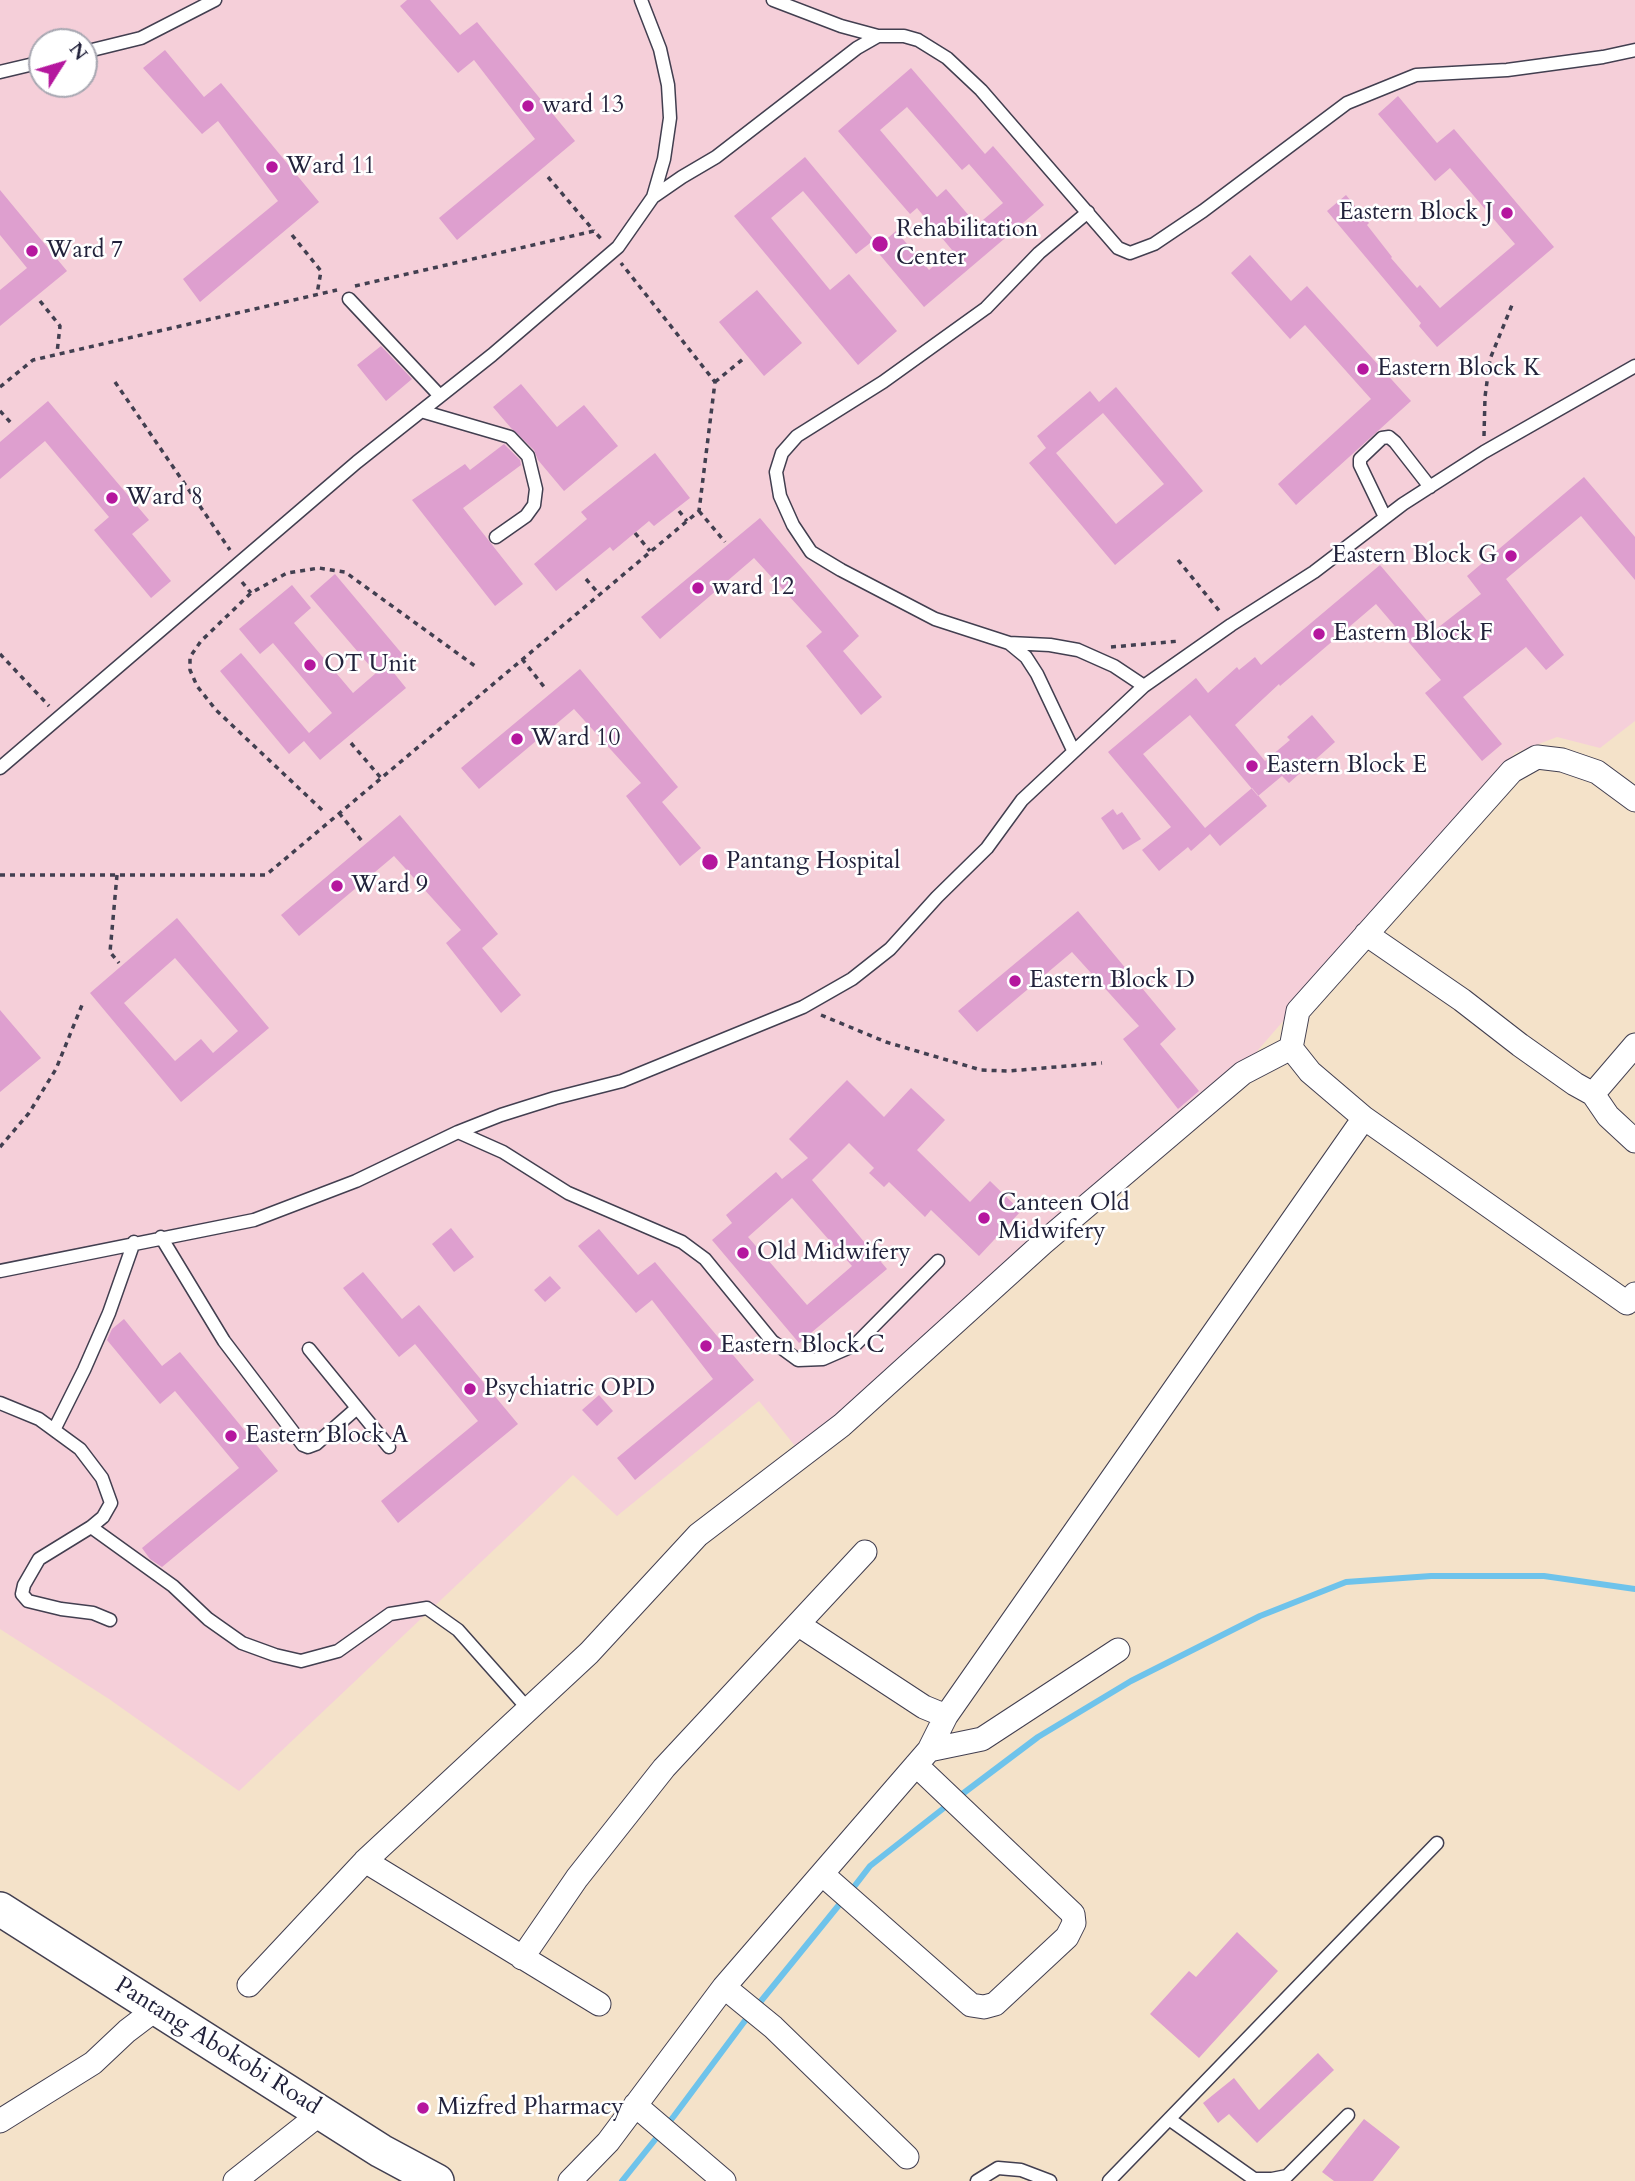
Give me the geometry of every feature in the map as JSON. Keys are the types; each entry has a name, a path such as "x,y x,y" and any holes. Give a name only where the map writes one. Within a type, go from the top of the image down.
{"street":[{"path":"1632,1301 1364,1118 1310,1072 1291,1048 1298,1011 1512,771 1537,757 1562,760 1597,772 1635,800"},
{"path":"1366,934 1593,1094 1608,1116 1635,1141"},
{"path":"1593,1094 1635,1045"},
{"path":"249,1984 365,1861 589,1653 698,1535 842,1425 1043,1243 1243,1073 1291,1048"},
{"path":"570,2181 608,2142 724,1987 830,1881 922,1758 946,1716 1364,1118"},
{"path":"522,1958 577,1878 664,1768 865,1552"},
{"path":"799,1625 925,1707 946,1716"},
{"path":"922,1758 982,1738 1118,1650"},
{"path":"830,1881 971,2005 985,2007 995,2004 1067,1937 1074,1923 1073,1914 960,1808 943,1790 922,1758"},
{"path":"365,1861 599,2004"},
{"name":"Pantang Abokobi Road","path":"0,1909 381,2151 437,2181"},
{"path":"724,1987 773,2027 907,2157"},
{"path":"0,2121 93,2063 127,2031 156,2009"},
{"path":"635,2105 724,2181"},
{"path":"235,2181 321,2113"}],"lane":[{"path":"98,49 141,38 215,0"},
{"path":"642,0 660,49 668,85 670,118 664,159 653,197"},
{"path":"773,0 841,26 878,36 904,36 918,40 947,58 981,90 1118,248 1129,253 1154,244 1203,211 1347,103 1416,75 1507,70 1635,50"},
{"path":"0,768 356,462 492,355 612,252 653,197 716,157 857,48 878,36"},
{"path":"0,72 28,65"},
{"path":"1088,212 1038,253 986,308 883,382 797,436 782,453 776,471 780,496 793,524 811,552 841,570 935,619 1009,643 1078,650 1114,666 1144,686"},
{"path":"349,299 440,396"},
{"path":"0,1271 254,1220 356,1181 458,1132 501,1115 555,1097 622,1081 803,1007 852,979 890,949 937,897 987,848 1022,800 1144,686 1231,625 1314,572 1385,517 1430,487 1484,452 1635,366"},
{"path":"421,411 510,436 528,456 536,489 534,505 526,516 496,537"},
{"path":"1385,517 1360,465 1360,459 1382,438 1388,437 1395,442 1430,487"},
{"path":"1009,643 1026,657 1037,674 1073,750"},
{"path":"458,1132 503,1153 568,1193 682,1242 705,1259 772,1341 798,1360 823,1359 855,1345 938,1261"},
{"path":"161,1237 224,1341 303,1444 308,1447 316,1444 357,1408"},
{"path":"54,1430 109,1313 134,1242"},
{"path":"309,1349 389,1447"},
{"path":"0,1403 39,1419 80,1450 102,1478 111,1503 103,1517 91,1527 39,1559 24,1585 22,1594 28,1601 93,1613 110,1620"},
{"path":"91,1527 173,1586 208,1619 242,1643 275,1656 302,1661 338,1651 390,1614 428,1608 458,1630 529,1710"},
{"path":"1109,2181 1437,1843"},
{"path":"1169,2119 1254,2179 1272,2179 1287,2176 1348,2115"},
{"path":"977,2181 999,2168 1021,2170 1050,2181"}],"path":[{"path":"548,177 612,252 715,382"},
{"path":"0,387 33,360 57,353 594,231"},
{"path":"292,235 321,271 317,294"},
{"path":"40,301 60,326 57,353"},
{"path":"1484,452 1485,397 1490,359 1512,305"},
{"path":"0,875 266,875 699,510 715,382 743,359"},
{"path":"115,382 181,482 240,564"},
{"path":"0,411 12,425"},
{"path":"699,510 725,542"},
{"path":"679,511 687,521"},
{"path":"635,533 650,551"},
{"path":"1178,560 1231,625"},
{"path":"322,810 216,710 197,686 190,670 190,657 201,640 251,593 288,573 318,568 345,572 475,666"},
{"path":"586,579 599,594"},
{"path":"1078,650 1212,638"},
{"path":"0,653 60,718"},
{"path":"522,659 545,688"},
{"path":"351,743 381,778"},
{"path":"340,813 362,841"},
{"path":"117,875 110,952 119,963"},
{"path":"0,1147 29,1113 55,1069 82,1005"},
{"path":"803,1007 886,1042 981,1070 1009,1071 1102,1063"}],"shaded area":[{"name":"Pantang Hospital","path":"0,0 1635,0 1635,721 1600,748 1557,737 1515,753 1246,1064 799,1451 759,1401 617,1516 573,1475 239,1791 109,1699 0,1629"}],"building":[{"name":"ward 13","path":"407,0 430,0 460,35 477,22 575,141 457,240 439,218 535,139 474,60 458,73 400,6"},
{"name":"Ward 11","path":"165,50 204,97 221,83 319,202 200,302 183,279 278,201 218,121 202,134 143,68"},
{"path":"911,68 985,154 993,146 1044,205 924,307 875,249 896,231 929,270 952,250 917,208 910,214 838,131","holes":["907,107 962,170 969,164 1003,203 977,225 946,189 937,197 880,130"]},
{"name":"Eastern Block J","path":"1398,96 1437,143 1454,129 1554,247 1437,347 1419,326 1421,323 1327,211 1346,195 1369,223 1367,225 1391,258 1417,288 1420,285 1440,308 1515,244 1450,168 1435,181 1378,114"},
{"path":"805,157 874,240 856,254 803,191 771,218 830,290 849,274 897,331 858,365 734,216"},
{"name":"Ward 7","path":"0,190 67,271 0,326 0,290 27,268 0,235"},
{"name":"Eastern Block K","path":"1250,255 1291,301 1307,286 1411,401 1296,505 1278,484 1371,399 1305,325 1290,339 1231,273"},
{"path":"757,290 802,343 764,376 719,322"},
{"path":"381,346 412,379 386,401 357,365"},
{"path":"521,384 557,427 584,405 618,446 564,491 538,460 534,450 493,407"},
{"path":"1116,387 1203,491 1115,565 1029,463 1046,448 1037,436 1090,391 1099,402","holes":["1103,413 1164,484 1116,524 1056,453"]},
{"name":"Ward 8","path":"48,401 149,520 132,534 171,581 151,598 94,530 109,517 45,441 0,479 0,442"},
{"path":"504,444 520,460 521,465 463,508 523,584 495,606 412,500 465,464 470,470"},
{"path":"655,453 690,498 654,526 649,521 613,551 610,547 556,591 534,564 587,519 581,512"},
{"path":"1584,477 1635,537 1635,580 1581,516 1506,579 1564,655 1546,670 1526,647 1463,697 1502,744 1482,761 1425,693 1441,680 1376,604 1280,686 1279,684 1235,725 1265,761 1290,740 1287,737 1312,715 1335,742 1289,783 1282,776 1258,796 1267,806 1220,846 1210,834 1191,851 1188,847 1159,871 1142,850 1171,827 1108,752 1196,678 1208,693 1237,667 1239,670 1255,657 1261,665 1380,565 1435,630 1481,594 1467,576","holes":["1190,715 1252,788 1205,828 1143,754"]},
{"name":"ward 12","path":"760,518 859,636 843,651 882,697 861,715 806,646 822,632 754,558 660,639 641,617"},
{"name":"OT Unit","path":"335,574 403,655 389,667 406,688 320,760 304,741 289,754 220,671 241,653 309,733 332,713 273,643 260,654 239,629 292,585 311,608 294,623 353,693 376,673 310,596"},
{"name":"Ward 10","path":"580,669 678,787 662,802 701,848 680,866 626,796 641,783 574,709 479,789 461,768"},
{"path":"1113,809 1117,815 1122,812 1141,839 1123,850 1101,818"},
{"name":"Ward 9","path":"400,815 498,934 482,948 521,995 501,1013 446,943 461,930 394,856 299,936 281,915"},
{"name":"Eastern Block D","path":"1078,911 1176,1029 1160,1044 1199,1091 1178,1109 1123,1039 1139,1026 1072,952 977,1032 958,1011"},
{"path":"177,918 269,1028 181,1102 90,993","holes":["175,958 238,1031 213,1053 201,1039 175,1061 124,1003"]},
{"path":"0,1010 41,1058 0,1092"},
{"path":"847,1080 884,1117 911,1088 945,1120 917,1150 970,1202 990,1181 1021,1211 979,1256 931,1210 925,1217 889,1182 884,1187 869,1173 874,1168 849,1143 812,1180 887,1269 799,1343 712,1240 732,1223 726,1215 776,1172 782,1179 808,1158 789,1139","holes":["792,1198 852,1266 807,1305 748,1237"]},
{"path":"451,1228 474,1257 454,1272 432,1244"},
{"name":"Eastern Block C","path":"599,1229 638,1275 655,1262 754,1380 635,1480 617,1458 713,1379 652,1300 636,1313 578,1246"},
{"name":"Psychiatric OPD","path":"363,1272 402,1319 419,1305 518,1424 398,1523 381,1501 478,1421 415,1344 399,1357 343,1288"},
{"path":"550,1276 561,1288 545,1302 534,1290"},
{"name":"Eastern Block A","path":"124,1319 162,1366 180,1352 278,1471 162,1567 150,1559 142,1548 239,1468 175,1391 160,1404 107,1340 112,1329"},
{"path":"599,1395 613,1411 597,1426 582,1410"},
{"path":"1237,1932 1278,1971 1199,2058 1150,2014 1189,1971 1196,1977"},
{"path":"1318,2053 1334,2070 1257,2143 1229,2114 1218,2123 1203,2103 1234,2078 1259,2110"},
{"path":"1364,2119 1400,2147 1373,2181 1334,2181 1322,2172"}],"waterway":[{"path":"957,1798 1038,1737 1131,1681 1260,1616 1346,1582 1431,1576 1544,1576 1635,1589"},
{"path":"850,1892 870,1866 949,1804"},
{"path":"622,2181 744,2022 843,1900"}],"place":[{"name":"ward 13","path":"528,106"},
{"name":"Ward 11","path":"272,167"},
{"name":"Eastern Block J","path":"1507,213"},
{"name":"Rehabilitation Center","path":"880,244"},
{"name":"Ward 7","path":"32,251"},
{"name":"Eastern Block K","path":"1363,369"},
{"name":"Ward 8","path":"112,498"},
{"name":"Eastern Block G","path":"1511,556"},
{"name":"ward 12","path":"698,588"},
{"name":"Eastern Block F","path":"1319,634"},
{"name":"OT Unit","path":"310,665"},
{"name":"Ward 10","path":"517,739"},
{"name":"Eastern Block E","path":"1252,766"},
{"name":"Pantang Hospital","path":"710,862"},
{"name":"Ward 9","path":"337,886"},
{"name":"Eastern Block D","path":"1015,981"},
{"name":"Canteen Old Midwifery","path":"984,1218"},
{"name":"Old Midwifery","path":"743,1253"},
{"name":"Eastern Block C","path":"706,1346"},
{"name":"Psychiatric OPD","path":"470,1389"},
{"name":"Eastern Block A","path":"231,1436"},
{"name":"Mizfred Pharmacy","path":"423,2108"}]}
